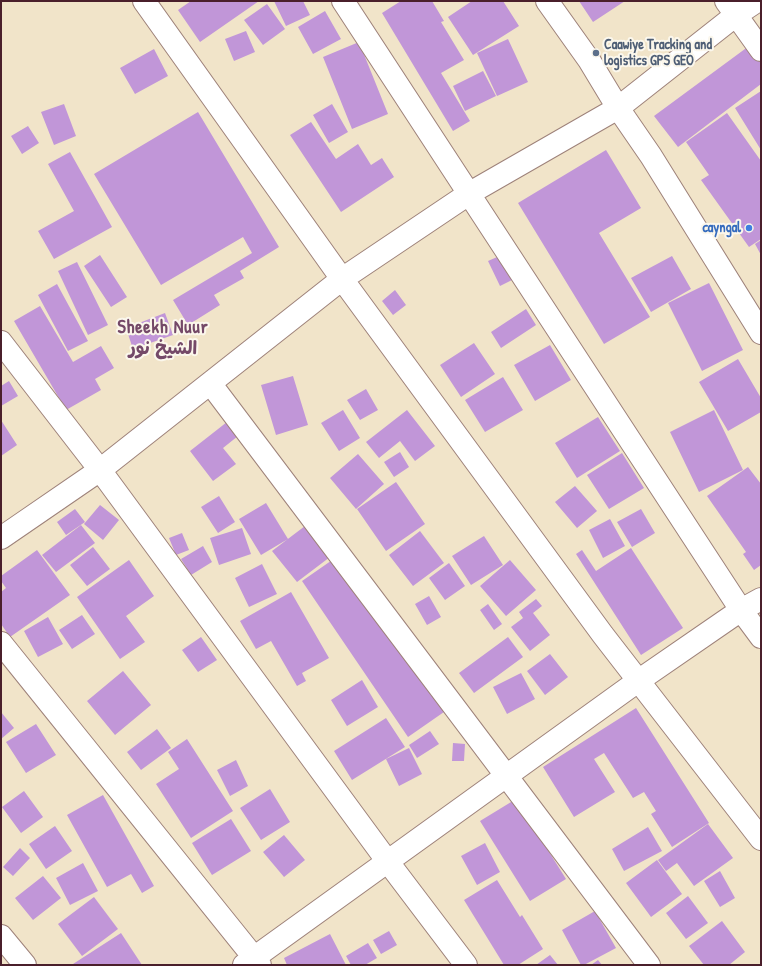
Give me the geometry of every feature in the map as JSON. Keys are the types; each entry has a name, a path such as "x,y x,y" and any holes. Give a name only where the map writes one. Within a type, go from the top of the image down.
{"street":[{"path":"144,1 342,279 638,681 761,839"},
{"path":"343,1 741,610 761,637"},
{"path":"547,1 589,60 618,108 651,156 761,333"},
{"path":"1,538 100,470 342,279 470,194 618,108 731,8 757,1"},
{"path":"731,8 761,50"},
{"path":"1,342 100,470 388,862 466,965"},
{"path":"210,383 649,965"},
{"path":"1,643 253,962 638,681 741,610 761,599"},
{"path":"1,936 25,965"}],"building":[{"path":"191,1 259,1 200,42 178,10"},
{"path":"274,1 303,1 310,15 286,26"},
{"path":"401,1 432,1 444,21 441,22 464,60 441,73 470,121 453,131 382,13"},
{"path":"472,1 503,1 519,26 473,55 448,17"},
{"path":"579,1 625,1 593,22"},
{"path":"267,4 285,29 263,45 244,20"},
{"path":"325,11 341,39 313,54 298,27"},
{"path":"246,31 255,52 234,61 225,39"},
{"path":"508,39 528,82 497,96 477,53"},
{"path":"359,42 388,114 352,129 323,57"},
{"path":"749,46 761,62 761,84 678,147 654,116"},
{"path":"154,49 168,76 135,94 120,68"},
{"path":"483,71 496,96 465,111 453,86"},
{"path":"761,91 761,150 735,108"},
{"path":"64,104 76,136 54,145 41,112"},
{"path":"332,104 348,132 329,143 313,115"},
{"path":"198,112 279,247 240,271 244,278 214,295 220,305 188,325 173,300 252,253 243,237 161,285 94,174"},
{"path":"727,113 761,161 761,239 749,247 701,180 709,175 686,142"},
{"path":"311,122 336,159 358,144 371,165 382,158 394,177 341,212 290,135"},
{"path":"28,126 39,143 22,154 11,136"},
{"path":"606,150 641,208 599,233 650,317 604,344 518,203"},
{"path":"70,152 112,227 54,259 38,231 74,211 48,164"},
{"path":"761,240 761,255 755,244"},
{"path":"504,254 516,278 500,286 488,261"},
{"path":"100,255 127,297 111,307 84,266"},
{"path":"672,256 691,289 651,312 631,278"},
{"path":"77,262 108,325 88,335 58,271"},
{"path":"709,283 743,350 702,371 668,303"},
{"path":"57,284 88,341 68,351 38,295"},
{"path":"395,290 406,305 393,315 382,301"},
{"path":"40,306 73,362 101,346 114,368 95,379 101,390 66,410 14,321"},
{"path":"526,309 536,325 501,348 491,332"},
{"path":"165,313 173,335 133,349 126,328"},
{"path":"474,343 495,374 461,397 440,365"},
{"path":"550,345 571,380 535,401 514,365"},
{"path":"738,359 761,398 761,412 728,431 699,382"},
{"path":"293,376 308,425 276,435 261,385"},
{"path":"503,377 523,410 485,432 465,400"},
{"path":"9,381 18,396 1,406 1,386"},
{"path":"366,389 378,410 360,420 347,400"},
{"path":"343,410 360,438 339,451 321,423"},
{"path":"407,410 435,446 415,461 400,441 379,458 366,442"},
{"path":"714,410 743,470 699,492 670,432"},
{"path":"598,417 620,451 577,478 555,443"},
{"path":"1,420 17,445 1,456"},
{"path":"227,422 238,436 223,448 236,464 213,481 190,451"},
{"path":"400,452 409,467 394,477 384,462"},
{"path":"622,453 644,488 609,509 587,475"},
{"path":"358,454 384,484 356,509 330,478"},
{"path":"748,467 761,484 761,565 754,570 743,554 746,552 707,496"},
{"path":"396,482 425,524 386,551 357,509"},
{"path":"575,486 597,511 577,528 555,502"},
{"path":"219,496 235,522 218,533 201,507"},
{"path":"266,503 288,539 261,555 239,519"},
{"path":"100,505 119,520 103,540 84,524"},
{"path":"75,509 85,522 66,535 57,522"},
{"path":"641,509 655,533 632,547 617,522"},
{"path":"610,519 625,546 603,558 589,530"},
{"path":"81,525 95,543 56,572 42,555"},
{"path":"305,526 330,557 297,582 272,551"},
{"path":"242,528 251,554 219,565 210,538"},
{"path":"420,531 444,563 413,586 389,555"},
{"path":"182,533 189,550 176,555 169,538"},
{"path":"484,536 503,565 471,585 452,556"},
{"path":"203,546 212,562 191,575 181,559"},
{"path":"93,547 110,569 87,586 70,565"},
{"path":"631,548 683,628 641,655 576,554 582,550 596,571"},
{"path":"37,550 70,595 10,637 1,624 1,592 6,588 1,581 1,576"},
{"path":"338,556 444,712 408,737 302,581"},
{"path":"129,560 154,596 126,616 145,642 120,659 77,597"},
{"path":"510,560 536,590 506,616 480,586"},
{"path":"449,563 465,586 445,600 429,578"},
{"path":"262,564 277,594 249,607 235,578"},
{"path":"291,592 329,658 302,673 306,681 297,686 271,641 256,649 240,621"},
{"path":"429,596 441,617 427,625 415,604"},
{"path":"536,599 542,606 533,613 550,635 530,651 511,627 523,618 519,612"},
{"path":"488,604 502,624 494,630 480,610"},
{"path":"82,615 95,634 72,649 59,630"},
{"path":"48,617 63,644 38,657 24,631"},
{"path":"201,637 217,660 198,672 182,650"},
{"path":"508,637 523,657 474,693 459,673"},
{"path":"550,654 568,677 545,695 527,671"},
{"path":"123,671 151,705 115,735 87,701"},
{"path":"521,673 535,699 507,714 493,687"},
{"path":"362,680 378,707 347,726 331,700"},
{"path":"636,708 709,823 672,847 651,814 656,811 644,792 633,798 604,753 594,759 615,792 574,817 543,767"},
{"path":"1,712 14,728 1,739"},
{"path":"386,718 405,747 352,780 334,751"},
{"path":"36,724 56,755 26,773 6,742"},
{"path":"157,729 171,748 141,770 127,752"},
{"path":"430,731 439,744 417,758 409,745"},
{"path":"187,739 233,811 191,838 156,784 179,769 168,752"},
{"path":"453,743 465,744 464,761 452,761"},
{"path":"409,748 422,774 399,786 386,759"},
{"path":"236,760 248,786 230,796 217,770"},
{"path":"270,789 290,822 261,840 240,808"},
{"path":"24,791 43,817 21,833 2,807"},
{"path":"103,795 154,886 142,893 131,874 107,887 67,815"},
{"path":"516,799 566,879 530,901 480,821"},
{"path":"231,819 251,851 212,875 192,843"},
{"path":"708,824 733,858 694,886 677,863 666,871 658,860"},
{"path":"55,826 72,851 46,869 29,844"},
{"path":"648,827 662,851 624,871 612,849"},
{"path":"284,835 305,860 284,877 263,852"},
{"path":"485,843 500,872 477,885 461,856"},
{"path":"20,848 30,858 13,876 3,867"},
{"path":"657,860 682,894 651,917 626,883"},
{"path":"83,863 98,891 70,905 56,878"},
{"path":"720,871 735,898 720,907 704,881"},
{"path":"43,876 61,898 33,920 15,898"},
{"path":"497,880 520,917 522,915 543,949 518,965 504,965 464,900"},
{"path":"688,896 708,923 686,939 666,913"},
{"path":"94,897 118,929 82,956 58,924"},
{"path":"595,911 616,948 584,965 581,965 562,930"},
{"path":"722,921 745,952 729,965 704,965 689,946"},
{"path":"389,931 397,945 381,954 373,940"},
{"path":"121,933 142,965 73,964"},
{"path":"330,934 346,965 287,965 284,958"},
{"path":"368,943 377,958 365,965 351,965 346,956"},
{"path":"550,955 558,965 536,965"},
{"path":"598,960 602,965 591,965"}],"place":[{"name":"Caawiye Tracking and logistics GPS GEO","path":"596,53"},
{"name":"cayngal","path":"749,228"}],"district":[{"name":"Sheekh Nuur الشيخ نور","path":"163,338"}]}
